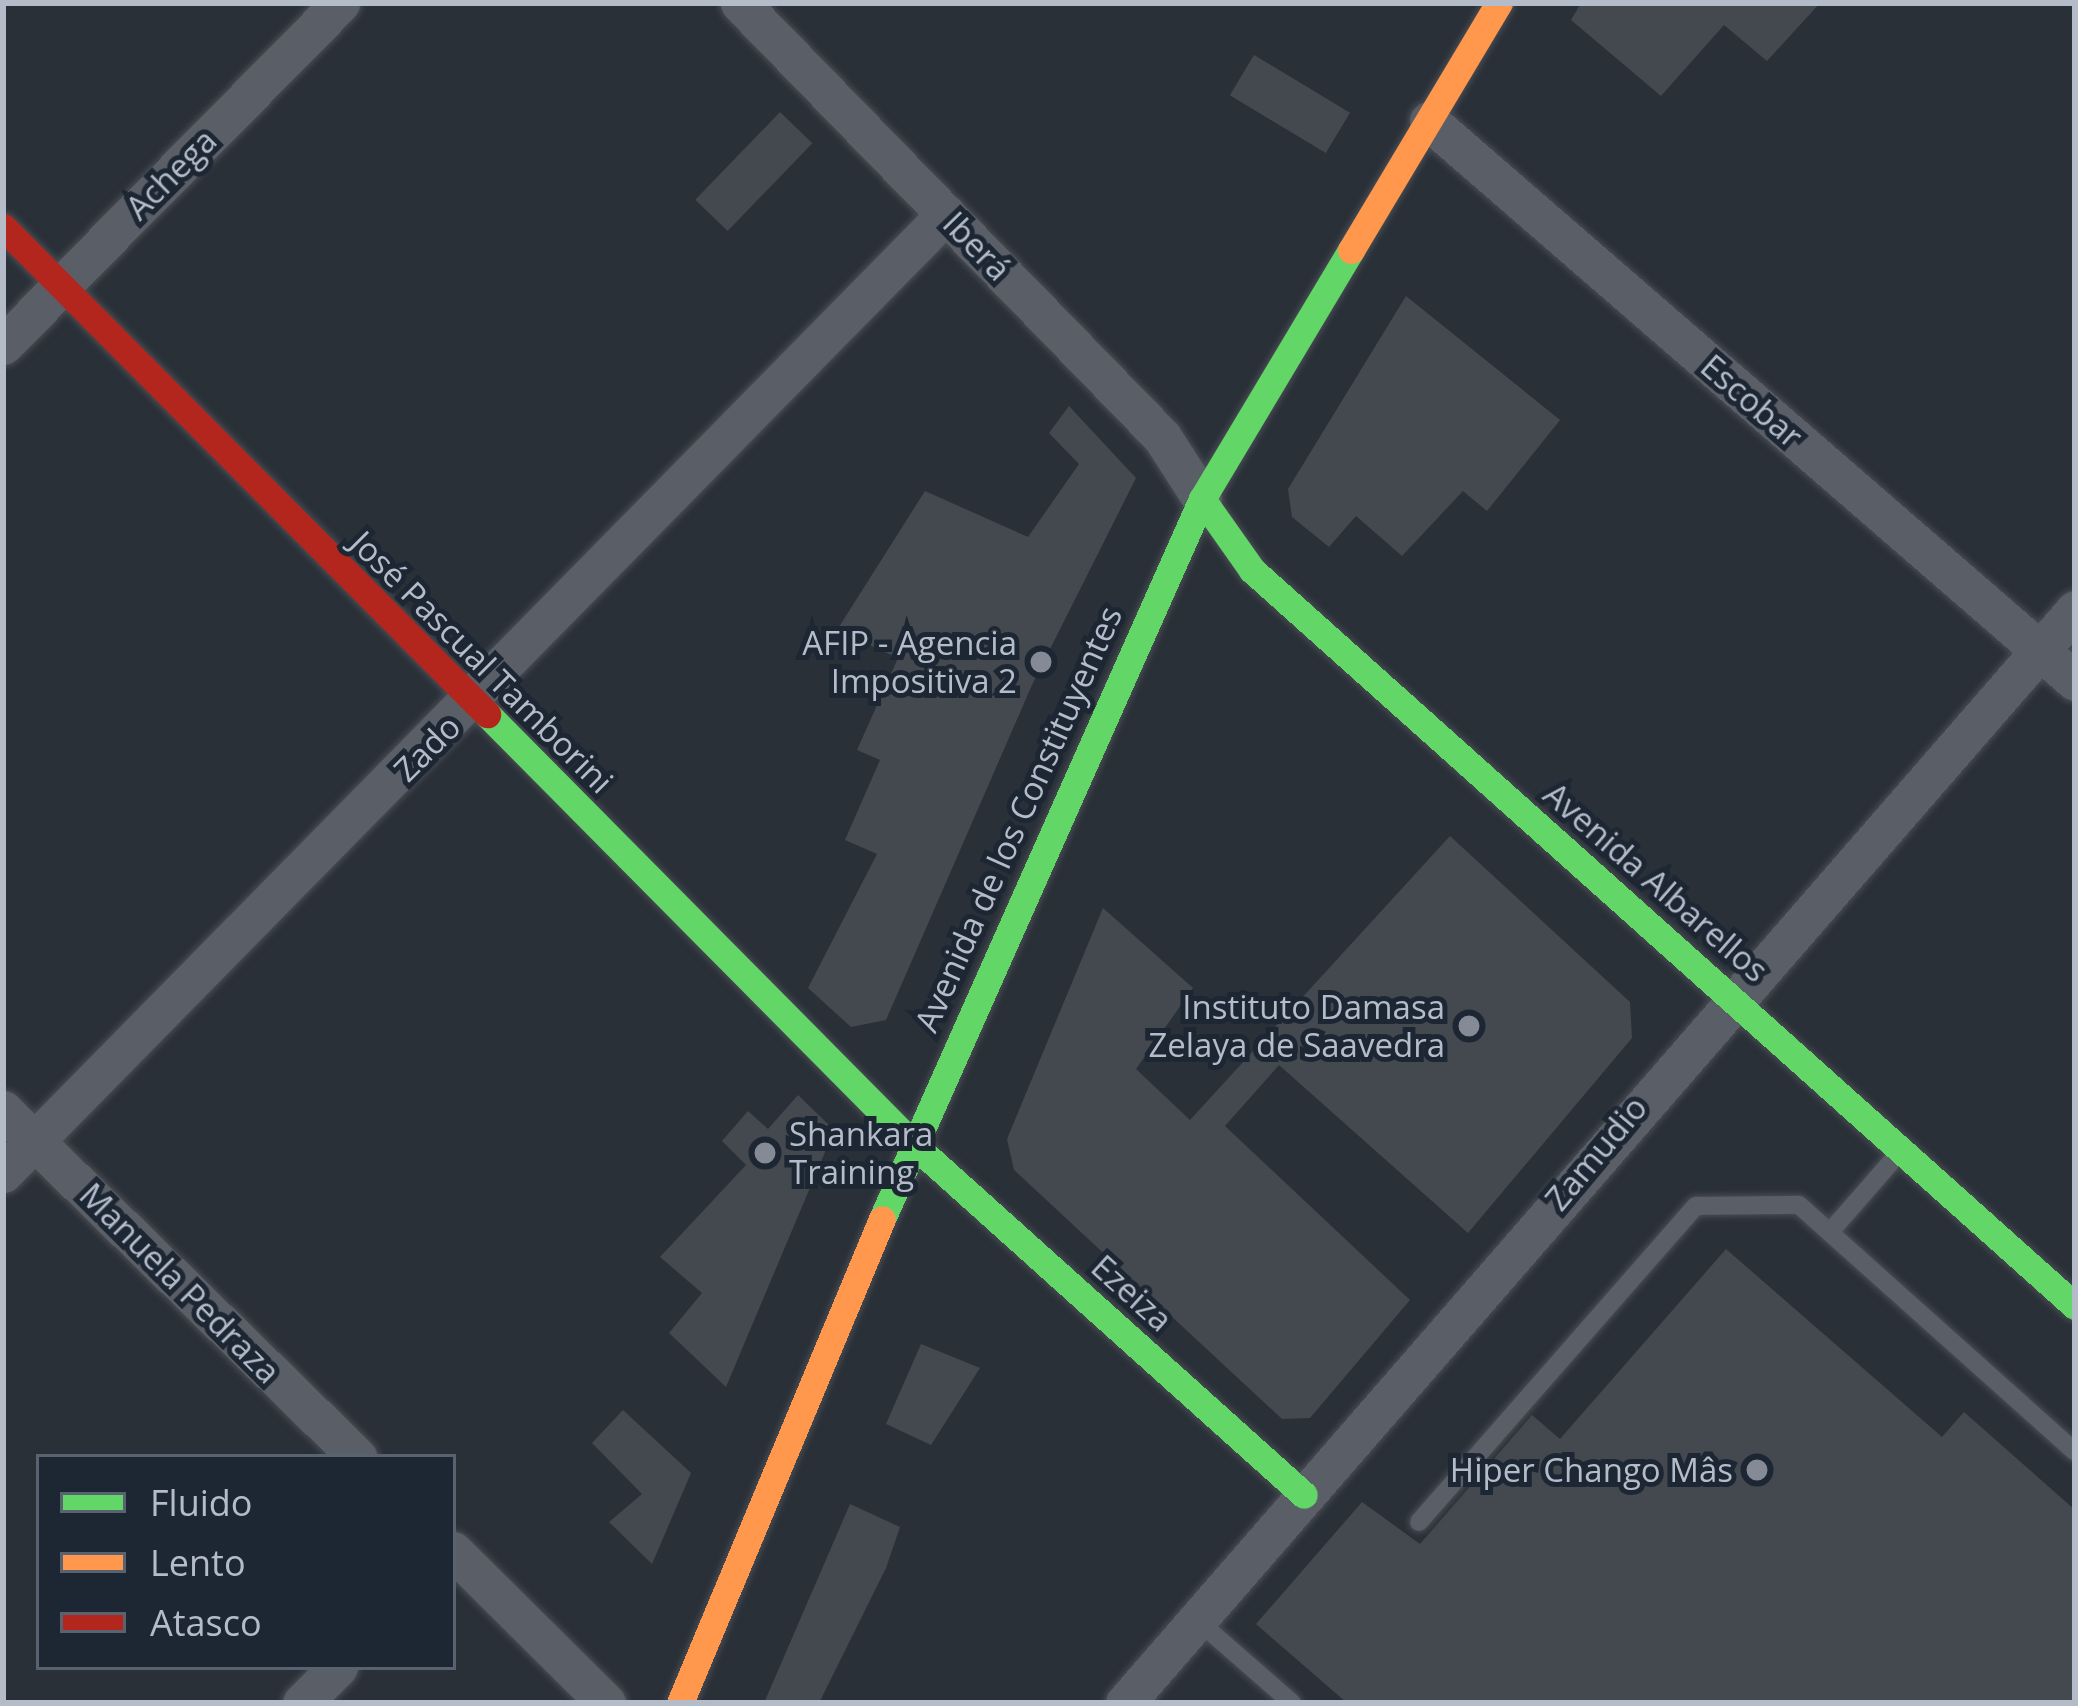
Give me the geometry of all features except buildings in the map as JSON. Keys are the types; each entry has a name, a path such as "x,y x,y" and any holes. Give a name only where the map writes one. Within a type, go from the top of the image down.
{"street":[{"name":"Achega","path":"3,345 340,3"},
{"name":"Iberá","path":"740,3 1162,437 1202,499"},
{"name":"Avenida de los Constituyentes","path":"680,1703 913,1144 1202,499 1499,3"},
{"name":"Escobar","path":"1429,121 2075,681"},
{"name":"Zado","path":"3,1173 472,704 946,214"},
{"name":"José Pascual Tamborini","path":"3,227 913,1144"},
{"name":"Avenida Albarellos","path":"1202,499 1252,569 2075,1306"},
{"name":"Zamudio","path":"1125,1703 2075,610"},
{"name":"Manuela Pedraza","path":"3,1109 354,1454"},
{"name":"Ezeiza","path":"913,1144 1304,1495"},
{"path":"456,1555 606,1703"},
{"path":"302,1703 335,1670"}],"lane":[{"path":"1830,1232 1902,1150"},
{"path":"1419,1522 1696,1206 1799,1204 2075,1452"},
{"path":"1197,1620 1292,1703"}],"traffic: fast":[{"path":"882,1219 1202,499 1351,250"},
{"path":"1202,499 1252,570 2075,1306"},
{"path":"487,714 913,1144 1304,1495"}],"traffic: slow":[{"path":"1351,250 1499,3"},
{"path":"680,1703 882,1219"}],"traffic: jam":[{"path":"3,227 487,714"}],"place":[{"name":"AFIP - Agencia Impositiva 2","path":"1041,662"},
{"name":"Instituto Damasa Zelaya de Saavedra","path":"1469,1026"},
{"name":"Shankara Training","path":"765,1153"},
{"name":"Hiper Chango Mâs","path":"1757,1470"}]}
